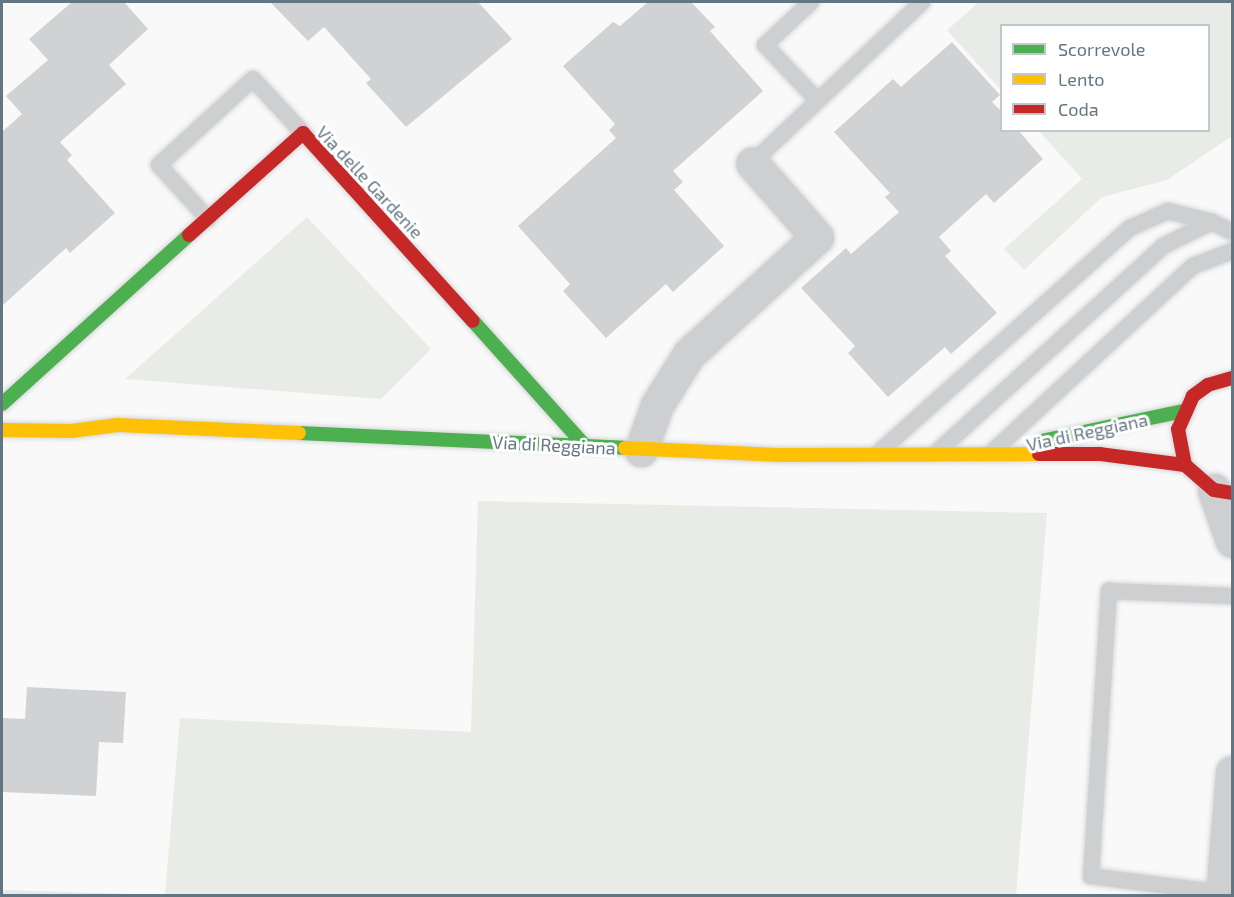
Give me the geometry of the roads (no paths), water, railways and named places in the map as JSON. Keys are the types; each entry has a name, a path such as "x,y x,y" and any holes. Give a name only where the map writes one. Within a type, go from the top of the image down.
{"street":[{"name":"Via delle Gardenie","path":"6,418 208,219 303,134 585,446"},
{"path":"641,450 657,405 689,354 817,237 752,163"},
{"path":"1233,378 1208,385 1183,411 1178,438 1185,465 1223,491 1233,541"},
{"name":"Via di Reggiana","path":"991,453 1183,411"},
{"name":"Via di Reggiana","path":"78,413 118,425"},
{"name":"Via di Reggiana","path":"6,418 71,431 118,425 641,450 874,457 991,453 1100,454 1185,465"},
{"path":"1222,894 1233,772"}],"lane":[{"path":"811,2 765,45 818,100"},
{"path":"752,163 922,2"},
{"path":"208,219 159,165 254,79 303,134"},
{"path":"874,457 1130,228 1168,211 1212,222 1233,231"},
{"path":"934,455 1163,246 1212,222"},
{"path":"991,453 1193,266 1233,251"},
{"path":"1222,894 1091,876 1109,591 1233,596"}]}
